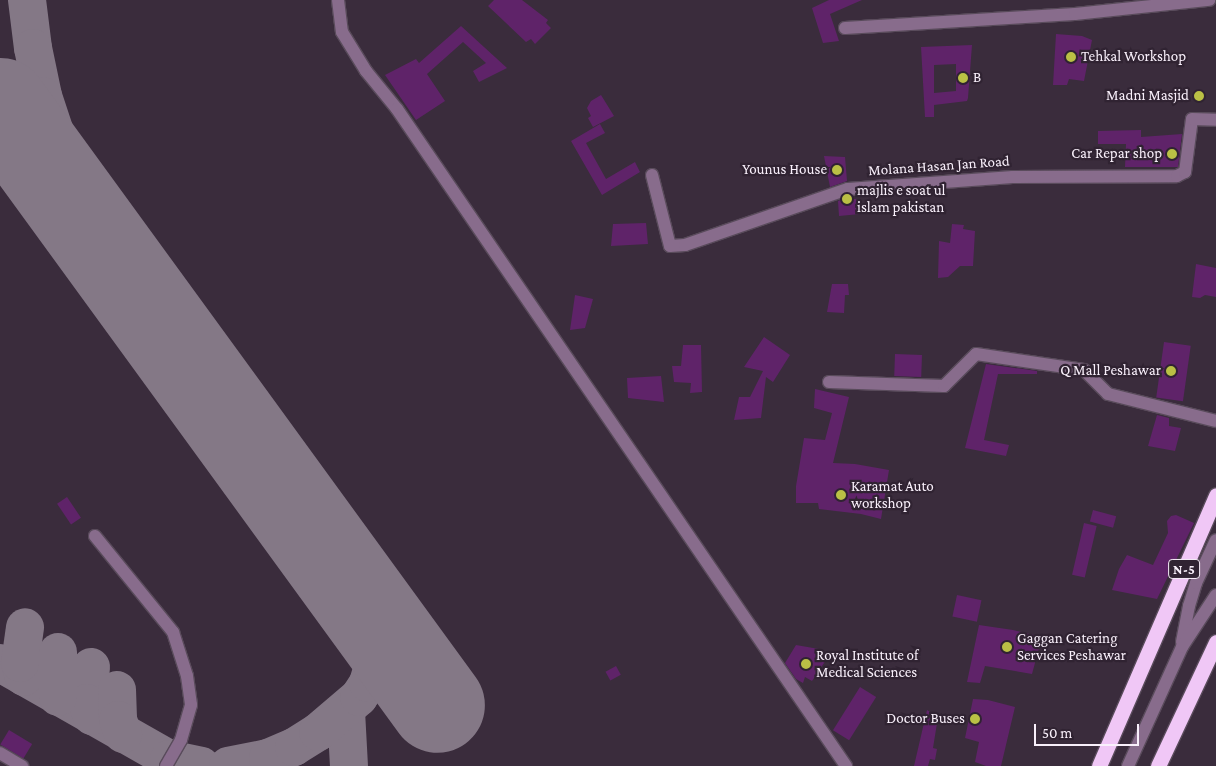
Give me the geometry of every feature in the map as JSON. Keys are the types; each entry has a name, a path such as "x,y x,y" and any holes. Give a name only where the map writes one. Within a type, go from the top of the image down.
{"highway":[{"name":"N-5","path":"1099,766 1216,495"},
{"path":"1158,766 1216,642"}],"street":[{"path":"338,0 342,32 366,71 397,109 846,766"},
{"path":"844,28 1075,14 1210,0"},
{"name":"Molana Hasan Jan Road","path":"652,175 670,246 685,245 848,189 1014,177 1178,176 1185,172 1192,119 1216,120"},
{"path":"830,382 944,386 976,354 1084,370 1108,394 1216,421"},
{"path":"95,536 173,632 188,676 191,705 180,740 166,766"},
{"path":"1182,647 1189,606 1196,583 1216,540"},
{"path":"1128,766 1182,647 1216,595"},
{"path":"0,753 22,766"}],"building":[{"path":"494,0 522,0 548,20 546,23 551,28 535,44 531,39 526,42 488,6"},
{"path":"829,0 862,0 830,14 839,41 823,43 812,8"},
{"path":"461,26 507,68 479,82 473,71 486,63 463,42 427,74 445,101 416,120 385,75 416,59 419,63"},
{"name":"Tehkal Workshop","path":"1056,34 1082,36 1092,40 1084,81 1069,79 1067,85 1053,85"},
{"name":"B","path":"972,45 967,101 934,105 934,117 925,117 921,47","holes":["956,64 956,91 934,93 934,65"]},
{"path":"601,95 614,116 593,127 588,118 591,116 587,108 591,101"},
{"path":"600,124 605,133 586,143 606,179 635,162 640,172 602,195 571,141"},
{"path":"1141,130 1141,137 1182,134 1178,167 1125,167 1126,144 1098,144 1098,131"},
{"name":"Younus House","path":"824,156 845,157 847,181 830,187"},
{"path":"849,197 849,199 856,199 860,214 839,216 838,201"},
{"path":"646,223 648,244 611,246 613,224"},
{"path":"952,224 964,225 963,229 975,231 973,266 960,266 948,277 938,278 939,241 950,243"},
{"path":"1196,264 1216,268 1216,297 1205,295 1200,298 1192,297"},
{"path":"832,284 848,284 849,295 845,295 844,313 827,312"},
{"path":"575,295 593,299 585,328 570,330"},
{"path":"764,337 790,355 773,382 766,377 761,418 734,420 739,397 750,397 763,371 744,367"},
{"name":"Q Mall Peshawar","path":"1164,342 1191,346 1183,401 1156,397"},
{"path":"683,345 701,345 702,392 690,393 691,383 674,382 672,366 681,366"},
{"path":"895,354 922,355 921,377 894,376"},
{"path":"986,364 1037,371 1037,374 998,374 984,440 1009,445 1006,456 965,448"},
{"path":"661,376 664,402 628,398 627,378"},
{"name":"Karamat Auto workshop","path":"815,389 849,397 833,463 855,464 889,470 881,519 861,514 819,509 818,503 796,503 796,486 804,438 825,440 832,413 814,408"},
{"path":"1157,415 1169,418 1169,426 1181,428 1175,451 1148,446"},
{"path":"67,497 81,518 71,524 57,504"},
{"path":"1093,510 1116,516 1113,528 1090,522"},
{"path":"1176,515 1194,523 1157,599 1112,590 1119,569 1127,555 1153,565 1168,533 1167,521 1171,516"},
{"path":"1084,523 1097,526 1085,578 1072,575"},
{"path":"957,595 981,600 977,622 952,617"},
{"name":"Gaggan Catering Services Peshawar","path":"979,625 1042,637 1032,674 985,666 980,683 967,682"},
{"name":"Royal Institute of Medical Sciences","path":"796,645 819,649 821,654 828,657 812,681 805,677 803,683 796,679 785,663"},
{"path":"616,666 621,675 610,681 606,672"},
{"path":"860,687 876,697 849,740 833,730"},
{"path":"973,699 988,700 1015,707 1001,766 986,766 975,762 979,742 965,738"},
{"path":"927,710 938,717 933,748 937,749 935,760 930,759 928,766 914,766"},
{"path":"9,730 32,744 23,758 0,745"}],"taxiway":[{"path":"27,0 33,48 43,96 74,190 96,236"},
{"path":"228,766 268,758 294,747 318,732 359,697 368,683 380,643 376,622"},
{"path":"24,677 20,663 25,627"},
{"path":"58,652 58,697"},
{"path":"0,663 169,759 201,766"},
{"path":"91,667 87,703 92,716"},
{"path":"117,690 118,720 123,734"},
{"path":"346,711 349,766"}],"runway":[{"path":"0,105 437,705"}],"place":[{"name":"Tehkal Workshop","path":"1071,57"},
{"name":"B","path":"963,78"},
{"name":"Madni Masjid","path":"1199,96"},
{"name":"Car Repar shop","path":"1172,154"},
{"name":"Younus House","path":"837,170"},
{"name":"majlis e soat ul islam pakistan","path":"847,199"},
{"name":"Q Mall Peshawar","path":"1171,371"},
{"name":"Karamat Auto workshop","path":"841,495"},
{"name":"Gaggan Catering Services Peshawar","path":"1007,647"},
{"name":"Royal Institute of Medical Sciences","path":"806,664"},
{"name":"Doctor Buses","path":"975,719"}]}
